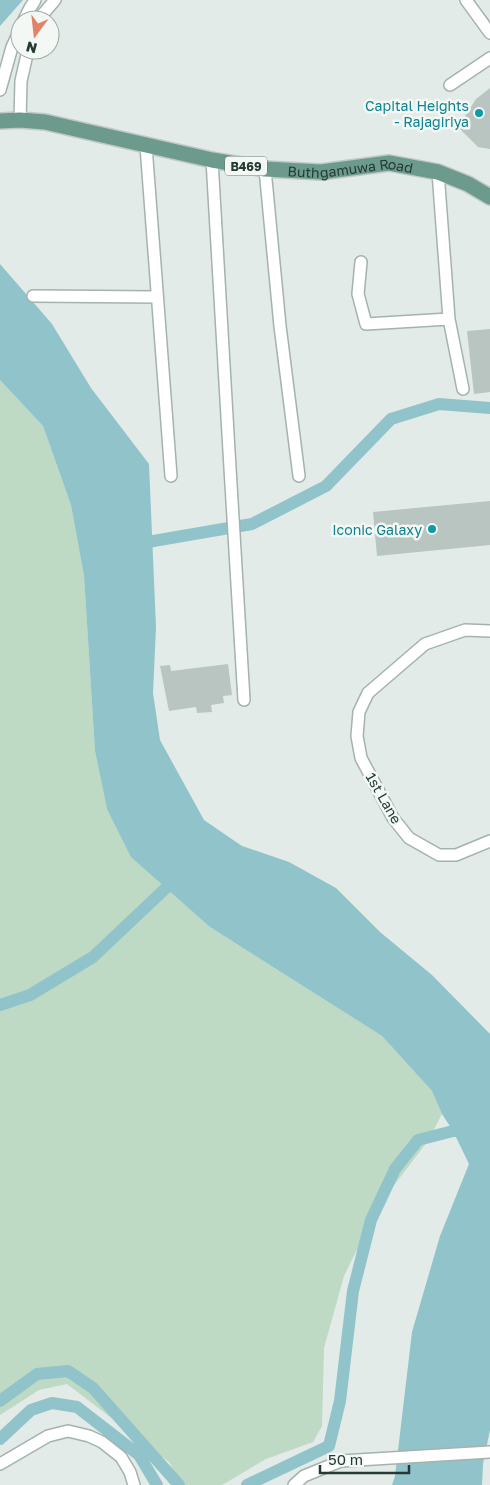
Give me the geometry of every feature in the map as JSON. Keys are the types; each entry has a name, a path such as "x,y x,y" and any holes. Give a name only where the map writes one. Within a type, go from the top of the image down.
{"main road":[{"name":"Buthgamuwa Road","path":"0,121 45,122 146,146 264,170 321,172 389,163 438,172 468,184 490,197"}],"street":[{"path":"46,10 54,0"},
{"path":"466,0 490,33"},
{"path":"0,90 10,54"},
{"path":"450,85 490,58"},
{"path":"20,120 21,81 26,60"},
{"path":"146,146 170,476"},
{"path":"212,160 244,700"},
{"path":"264,170 280,326 299,476"},
{"path":"438,172 449,319 463,389"},
{"path":"360,262 358,294 366,324 449,319"},
{"path":"33,296 157,297"},
{"name":"1st Lane","path":"490,631 465,630 424,644 368,692 359,712 357,736 361,758 393,818 409,838 439,855 456,855 490,841"},
{"path":"0,1464 48,1436 68,1432 89,1436 102,1442 121,1457 130,1472 134,1485"},
{"path":"294,1485 304,1476 341,1460 490,1452"}],"green space":[{"path":"0,380 43,426 71,505 84,576 95,751 107,809 210,927 382,1036 432,1091 442,1114 427,1142 379,1205 344,1276 324,1348 322,1426 313,1442 266,1459 222,1485 181,1485 169,1462 67,1384 39,1390 0,1415"}],"water":[{"path":"0,0 23,0 14,10 10,10 10,15 0,26"},
{"path":"0,264 52,324 91,388 149,464 156,627 153,693 160,740 204,820 242,846 289,862 336,888 380,932 432,975 490,1034 490,1430 483,1464 482,1485 392,1485 395,1476 412,1332 440,1236 469,1164 432,1091 382,1036 210,927 131,857 107,809 95,751 84,576 71,505 43,426 0,380"}],"building":[{"name":"Capital Heights - Rajagiriya","path":"490,88 490,149 478,147 458,127 476,99"},
{"path":"490,329 490,392 474,394 467,331"},
{"name":"Iconic Galaxy","path":"490,501 490,545 377,556 373,512"},
{"path":"228,664 232,695 223,696 224,703 211,705 212,712 197,713 196,707 169,711 160,666 170,665 171,671"}],"waterway":[{"path":"136,544 252,524 326,486 391,419 439,404 490,408"},
{"path":"0,1005 30,995 93,957 166,888"},
{"path":"247,1485 329,1446 340,1401 353,1291 371,1220 395,1169 418,1140 453,1131 490,1131"},
{"path":"0,1401 37,1374 68,1371 93,1388 179,1485"},
{"path":"0,1439 31,1410 52,1403 77,1407 139,1455 157,1485"}],"place":[{"name":"Capital Heights - Rajagiriya","path":"479,113"},
{"name":"Iconic Galaxy","path":"432,529"}]}
